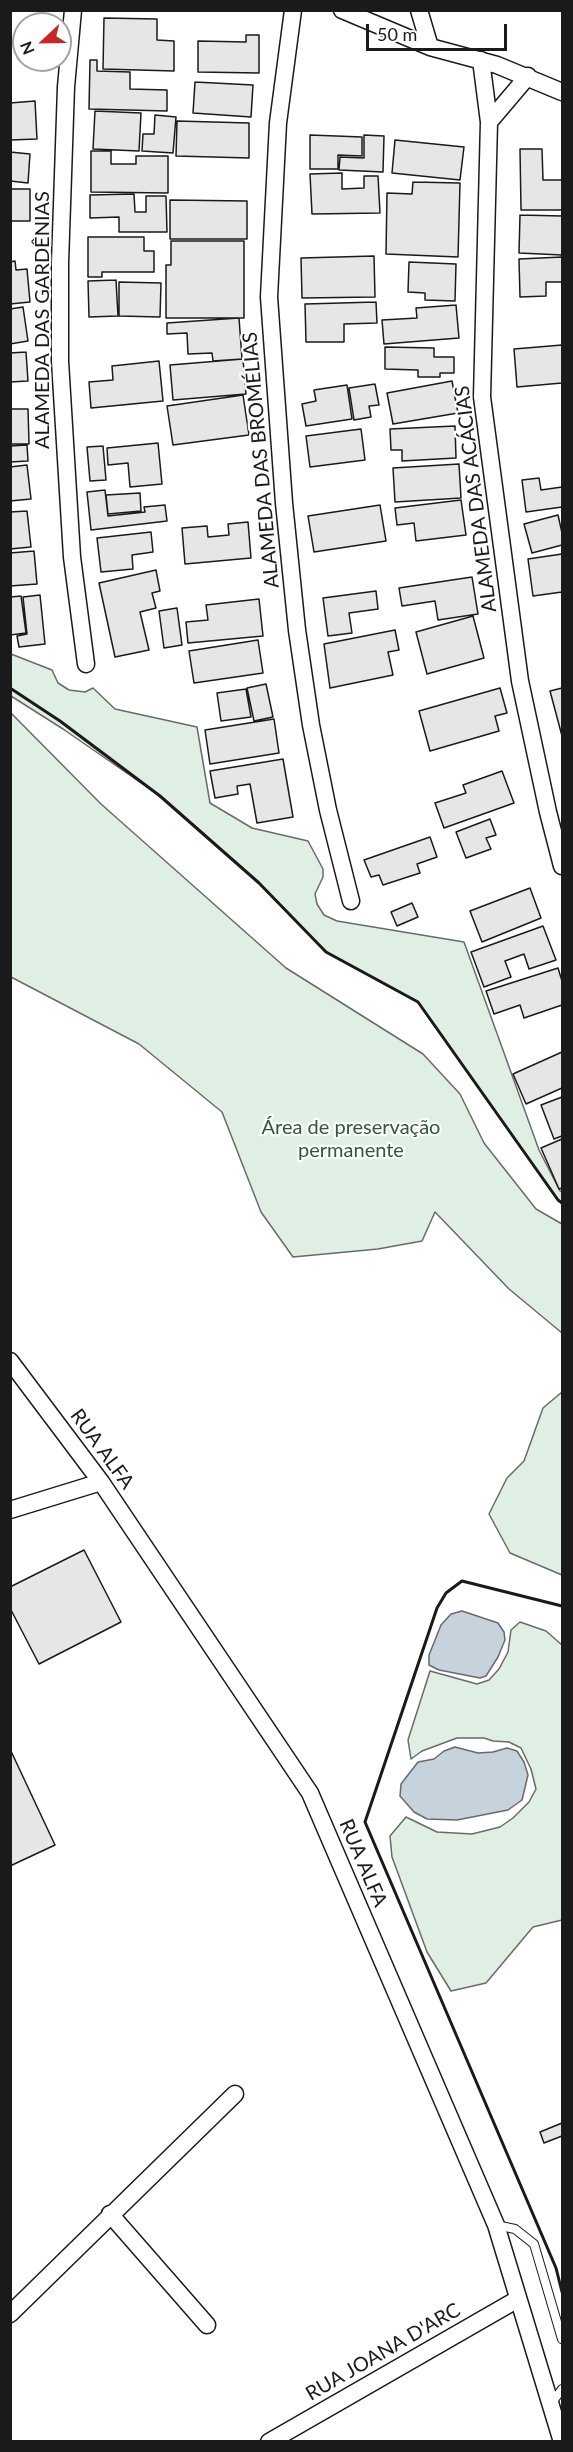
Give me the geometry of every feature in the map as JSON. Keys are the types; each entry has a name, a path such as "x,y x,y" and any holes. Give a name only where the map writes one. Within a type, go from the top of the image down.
{"street":[{"name":"ALAMEDA DAS GARDÊNIAS","path":"73,10 66,87 60,263 60,361 72,557 86,664"},
{"name":"ALAMEDA DAS BROMÉLIAS","path":"293,10 278,123 269,297 284,503 297,630 311,724 328,810 351,901"},
{"path":"342,10 430,47 481,60 528,76 562,92"},
{"path":"418,10 430,47"},
{"name":"ALAMEDA DAS ACÁCIAS","path":"481,60 489,122 482,397 520,681 562,866"},
{"path":"489,122 528,76"},
{"name":"RUA ALFA","path":"10,1361 101,1482 310,1793 496,2225 562,2442"},
{"path":"10,1510 101,1482"},
{"path":"10,2314 235,2094"},
{"path":"110,2214 207,2325"},
{"name":"RUA JOANA D'ARC","path":"269,2442 518,2299"}],"lane":[{"path":"496,2225 515,2229 534,2244 562,2339"},
{"path":"551,2404 562,2389"}],"green space":[{"path":"11,654 52,670 58,683 69,690 85,692 93,688 115,709 197,727 210,803 252,828 308,841 323,869 323,877 315,894 317,904 324,915 337,921 464,942 539,1150 562,1191 562,1203 418,1002 326,952 259,883 160,796 11,696"},
{"name":"Área de preservação permanente","path":"10,712 101,804 286,968 423,1054 460,1094 484,1143 536,1209 562,1224 562,1333 509,1289 435,1212 422,1241 378,1249 293,1257 261,1212 222,1112 139,1044 11,977"},
{"path":"562,1392 562,1575 510,1553 489,1514 507,1478 524,1461 543,1408"},
{"path":"520,1622 546,1631 562,1645 562,1920 533,1927 486,1983 451,1991 427,1952 392,1857 390,1836 406,1817 437,1832 472,1834 500,1827 529,1802 536,1789 531,1769 521,1748 509,1742 484,1738 457,1738 422,1751 411,1759 408,1740 430,1671 477,1684 489,1680 499,1669 508,1652 511,1630"}],"shaded area":[{"path":"462,1611 498,1623 504,1632 505,1640 498,1657 486,1676 480,1678 439,1670 429,1665 429,1655 441,1625 451,1614"},
{"path":"455,1747 478,1753 507,1748 517,1751 528,1775 522,1800 508,1810 457,1820 427,1819 414,1812 400,1796 401,1784 418,1762 434,1759 444,1751"}],"building":[{"path":"104,18 157,19 157,40 174,41 174,71 103,69"},
{"path":"246,35 259,35 259,73 198,72 198,41 246,42"},
{"path":"90,60 97,60 97,71 130,72 130,89 167,90 167,111 89,109"},
{"path":"195,82 253,85 251,117 193,113"},
{"path":"35,101 37,139 10,140 10,103"},
{"path":"95,111 141,113 139,151 93,149"},
{"path":"155,115 176,117 173,153 142,151 143,134 154,134"},
{"path":"177,121 249,123 249,158 176,156"},
{"path":"310,135 362,137 362,156 338,155 338,169 310,169"},
{"path":"364,135 384,136 383,172 339,170 340,157 364,158"},
{"path":"395,140 464,147 460,180 392,173"},
{"path":"520,149 542,149 543,180 562,180 562,210 521,210"},
{"path":"91,151 111,151 111,164 136,164 136,156 168,156 168,193 91,192"},
{"path":"10,152 30,154 28,183 10,181"},
{"path":"342,173 342,189 364,188 364,176 378,176 380,213 312,214 310,174"},
{"path":"413,182 460,183 458,257 386,254 387,193 412,194"},
{"path":"10,189 30,189 30,221 10,221"},
{"path":"134,194 135,212 146,212 146,196 166,196 167,232 119,232 119,217 90,218 90,195"},
{"path":"170,200 247,201 247,239 170,239"},
{"path":"520,215 562,216 562,255 519,253"},
{"path":"88,237 144,237 144,251 154,251 154,272 102,272 102,277 88,277"},
{"path":"171,241 244,241 244,318 166,318 166,265 171,265"},
{"path":"374,256 375,297 302,298 301,258"},
{"path":"562,257 562,282 546,282 546,296 520,297 519,259"},
{"path":"15,261 16,270 27,269 30,302 10,304 10,262"},
{"path":"409,262 456,264 455,301 425,300 425,293 408,292"},
{"path":"116,280 118,316 89,317 88,281"},
{"path":"119,282 161,283 160,317 119,316"},
{"path":"376,302 377,323 344,324 344,342 306,342 305,304"},
{"path":"456,305 459,338 384,344 382,320 417,318 416,308"},
{"path":"23,307 28,341 10,344 10,309"},
{"path":"239,318 242,359 213,361 212,353 188,354 187,333 167,334 167,323"},
{"path":"562,345 562,383 517,387 514,349"},
{"path":"385,347 434,348 434,357 454,357 454,373 440,373 440,377 418,377 418,370 385,369"},
{"path":"26,352 28,381 10,382 10,353"},
{"path":"243,359 246,394 173,400 170,365"},
{"path":"159,361 163,401 91,408 89,382 113,380 112,366"},
{"path":"452,381 458,413 393,424 387,393"},
{"path":"375,384 379,405 369,406 371,417 354,420 349,388"},
{"path":"347,385 352,419 306,426 302,404 316,401 314,390"},
{"path":"243,395 249,435 173,445 167,406"},
{"path":"10,409 28,409 29,444 10,444"},
{"path":"455,426 456,458 402,461 402,450 391,450 390,429"},
{"path":"361,429 365,460 310,467 306,436"},
{"path":"158,443 162,484 130,487 128,463 108,465 107,448"},
{"path":"27,445 28,461 10,462 10,446"},
{"path":"103,446 106,480 90,481 87,447"},
{"path":"459,464 461,498 395,502 393,468"},
{"path":"27,465 31,499 10,501 10,467"},
{"path":"539,478 541,490 562,487 562,507 526,512 522,480"},
{"path":"105,490 108,516 145,512 144,507 165,505 167,521 91,530 87,492"},
{"path":"140,493 141,511 108,514 106,495"},
{"path":"461,500 466,535 416,541 414,523 397,525 395,508"},
{"path":"380,505 386,541 314,552 308,516"},
{"path":"27,511 31,547 10,549 10,512"},
{"path":"558,515 562,545 532,553 524,524"},
{"path":"248,522 251,558 185,564 182,528 207,526 208,537 229,535 228,524"},
{"path":"151,532 153,552 132,555 133,569 101,572 97,538"},
{"path":"34,551 37,584 10,586 10,553"},
{"path":"562,554 562,592 533,596 528,559"},
{"path":"156,570 160,591 152,593 156,608 140,612 149,650 115,657 99,583"},
{"path":"472,577 478,614 438,620 435,601 402,606 399,588"},
{"path":"376,591 378,609 349,613 352,633 328,636 323,598"},
{"path":"40,595 45,644 19,647 17,636 27,634 23,597"},
{"path":"21,596 26,633 10,635 10,597"},
{"path":"259,599 263,636 188,643 186,622 208,620 206,605"},
{"path":"177,608 182,645 164,648 159,611"},
{"path":"473,616 484,658 427,674 416,632"},
{"path":"395,630 399,650 388,652 393,675 330,688 324,644"},
{"path":"258,640 263,673 194,683 189,651"},
{"path":"266,684 273,717 254,721 247,688"},
{"path":"500,688 507,713 495,716 499,731 430,751 419,711"},
{"path":"562,688 562,736 550,691"},
{"path":"246,689 251,717 221,721 217,693"},
{"path":"274,719 279,753 210,764 205,730"},
{"path":"283,759 293,817 257,823 250,784 237,786 238,794 215,798 210,771"},
{"path":"502,771 514,803 444,828 435,803 466,793 463,785"},
{"path":"490,819 496,835 486,838 491,849 466,858 456,832"},
{"path":"430,837 437,857 417,864 420,873 383,885 379,875 371,877 364,860"},
{"path":"530,888 541,918 482,942 470,911"},
{"path":"412,903 418,917 397,926 391,912"},
{"path":"543,926 556,960 529,969 524,954 505,961 511,977 484,987 471,952"},
{"path":"558,968 562,981 562,1005 524,1018 520,1005 494,1014 486,991"},
{"path":"562,1052 562,1088 526,1104 513,1074"},
{"path":"562,1097 562,1136 554,1139 541,1105"},
{"path":"562,1139 562,1188 559,1189 541,1148"},
{"path":"84,1550 121,1622 39,1664 10,1608 10,1587"},
{"path":"10,1749 55,1845 10,1866"},
{"path":"562,2123 562,2136 544,2143 540,2132"}],"wall":[{"path":"10,688 60,721 160,796 259,883 326,952 418,1002 562,1203"},
{"path":"562,1606 462,1581 446,1593 437,1608 365,1822 556,2268 562,2292"}]}
